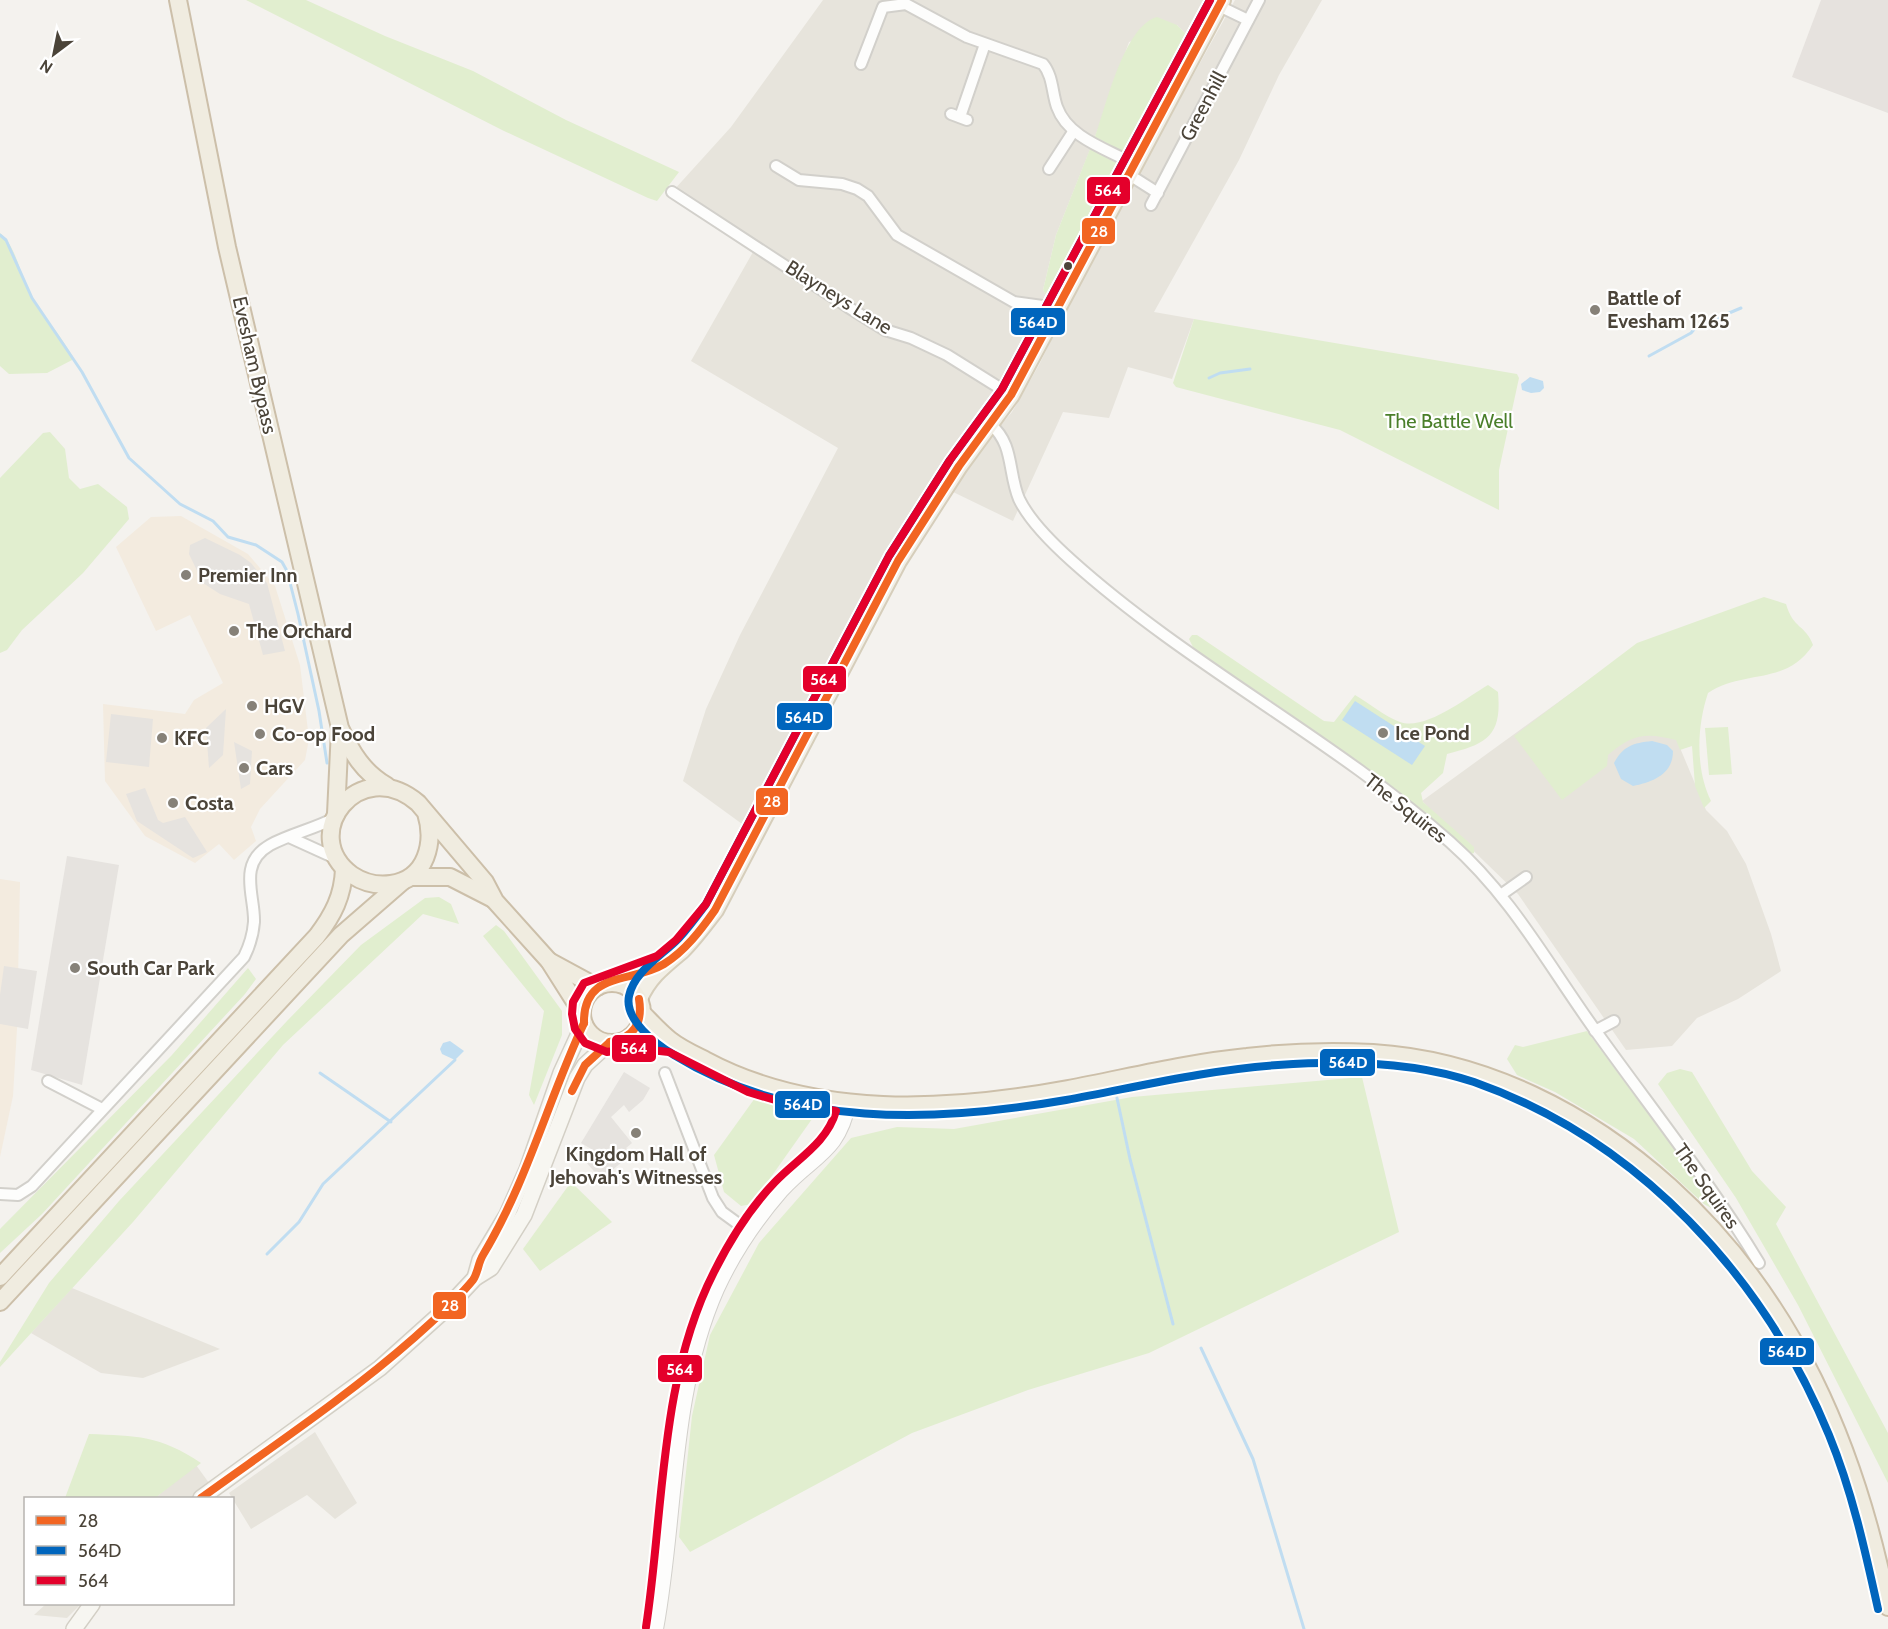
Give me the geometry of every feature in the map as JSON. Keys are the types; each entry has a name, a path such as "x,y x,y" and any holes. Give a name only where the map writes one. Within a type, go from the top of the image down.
{"highway":[{"name":"Evesham Bypass","path":"178,0 227,247 340,728 335,816"},
{"path":"335,704 345,715 352,737 364,758 381,772 405,781 423,793 446,835"},
{"name":"Evesham Bypass","path":"340,728 357,761 374,779 387,786"},
{"path":"0,1277 317,936 338,903 344,884 340,863 331,844 335,816 347,800 357,793 387,786 410,796 485,882 495,901 549,961 592,1035 610,1042 630,1037 672,1042 751,1082 795,1094 849,1102 938,1104 1009,1098 1246,1057 1314,1052 1376,1053 1473,1071 1560,1108 1624,1148 1684,1199 1737,1258 1776,1313 1795,1342 1829,1408 1850,1461 1875,1546 1888,1607"},
{"path":"0,1302 341,935 407,879 428,854 431,840 426,813"},
{"path":"340,863 368,883 382,885 407,879 450,877 495,901"},
{"path":"549,961 603,985 625,986 672,1042"},
{"path":"583,1018 587,997 603,985"},
{"path":"630,1037 637,1029 640,1006"}],"main road":[{"name":"Greenhill","path":"662,965 683,948 715,910 898,561 959,466 1011,395 1220,3"},
{"path":"603,985 662,965"},
{"path":"640,1006 648,983 662,965"},
{"path":"475,1278 480,1260 507,1215 527,1170 583,1018"},
{"path":"202,1497 380,1368 447,1308 475,1278 491,1268 508,1244 537,1185 577,1078 590,1059 610,1042"},
{"path":"74,1629 91,1605"}],"street":[{"name":"Greenhill","path":"1151,205 1259,0"},
{"path":"861,64 881,4 898,3 916,7 985,44 1043,64 1049,71 1062,119 1073,132 1131,169 1158,193"},
{"name":"Greenhill","path":"1220,3 1248,20"},
{"path":"959,117 985,44"},
{"path":"1049,169 1073,132"},
{"path":"776,166 799,180 842,184 857,189 868,196 897,235 1014,302 1057,308"},
{"name":"Blayneys Lane","path":"672,192 885,330 911,338 947,355 1011,395"},
{"name":"The Squires","path":"991,425 1003,436 1008,446 1011,470 1019,500 1032,519 1070,559 1166,638 1403,803 1449,841 1502,894 1595,1031 1649,1102 1759,1263"},
{"path":"0,1194 11,1197 26,1192 244,957 252,939 254,918 249,881 255,861 268,846 291,838 335,816"},
{"path":"291,838 320,849 340,863"},
{"path":"1502,894 1526,877"},
{"path":"1595,1031 1614,1022"},
{"path":"665,1073 713,1198 722,1212 748,1231"},
{"path":"48,1081 102,1109"},
{"path":"656,1629 666,1574 683,1408 695,1354 717,1291 748,1231 784,1189 834,1143 845,1120 849,1102"}],"shaded area":[{"path":"823,0 1207,0 1188,36 1177,25 1129,42 1095,137 1056,235 1043,290 1046,295 1055,295 1017,366 749,829 683,781 706,709 740,635 838,448 691,361 757,245 673,191 731,127"},
{"path":"1235,0 1322,0 1279,75 1239,160 1154,312 1194,319 1172,379 1128,367 1109,418 1063,412 1013,521 951,491 985,443 1012,412 1039,365 1090,261"},
{"path":"1821,0 1888,0 1888,113 1792,77"},
{"path":"181,516 248,554 275,586 300,665 309,739 305,760 260,809 251,827 256,841 234,860 219,844 195,863 145,836 105,781 103,704 185,714 194,700 223,683 190,615 156,631 116,547 151,517"},
{"path":"205,538 240,555 251,563 267,583 285,651 263,655 249,604 220,594 203,583 189,554 190,545"},
{"path":"1637,645 1706,810 1727,831 1746,864 1771,934 1781,971 1738,999 1697,1018 1672,1046 1626,1050 1518,894 1422,801"},
{"name":"HGV","path":"226,709 223,755 209,768 206,728"},
{"path":"111,714 153,719 149,767 106,762"},
{"name":"Cars","path":"234,742 252,751 250,784 241,789"},
{"path":"145,788 158,820 163,823 185,817 207,852 193,858 137,821 126,794"},
{"name":"South Car Park","path":"67,856 119,865 82,1085 31,1070"},
{"path":"0,879 20,882 17,1029 13,1096 0,1157"},
{"path":"4,966 37,971 28,1029 0,1024 0,995"},
{"path":"624,1072 650,1088 643,1100 629,1112 624,1105 611,1117 632,1143 626,1148 632,1154 601,1179 585,1161 593,1150 581,1143"},
{"path":"72,1288 220,1349 143,1378 101,1373 31,1333"},
{"path":"315,1432 357,1503 335,1519 307,1495 251,1529 234,1501 234,1497 229,1493"},
{"path":"196,1465 209,1483 192,1497 156,1497"},
{"path":"45,1605 80,1605 67,1618 34,1615"}],"green space":[{"path":"246,0 306,0 385,36 473,71 566,120 679,172 657,201 648,198 504,131"},
{"path":"1157,17 1177,25 1188,36 1188,44 1131,156 1095,137 1126,51 1145,23"},
{"path":"1090,149 1125,167 1060,289 1055,295 1046,295 1043,290 1056,235"},
{"path":"0,233 14,253 29,292 74,359 47,373 9,374 0,366"},
{"name":"The Battle Well","path":"1194,319 1517,374 1519,378 1499,470 1499,510 1340,430 1176,387 1173,383"},
{"path":"50,432 65,449 69,478 80,489 98,484 127,507 129,519 83,573 22,630 7,650 0,653 0,478 43,433"},
{"path":"1764,597 1786,604 1792,618 1807,634 1813,645 1802,658 1778,672 1736,681 1708,693 1704,706 1699,747 1702,775 1711,801 1704,808 1695,786 1692,746 1680,750 1676,740 1656,736 1632,739 1617,748 1608,755 1607,766 1562,800 1514,736 1637,643"},
{"path":"1192,635 1197,635 1324,721 1334,722 1355,695 1382,713 1410,724 1445,712 1488,685 1498,692 1497,719 1489,736 1482,742 1447,754 1443,773 1421,793 1423,802 1474,847 1474,853 1470,854 1404,798 1336,747 1194,649 1189,639"},
{"path":"1728,727 1732,774 1709,775 1705,728"},
{"path":"439,897 451,904 459,924 423,914 283,1045 133,1222 0,1367 0,1362 49,1283 119,1201 287,1021 361,945 425,898"},
{"path":"496,925 504,931 562,1011 562,1035 534,1105 529,1095 544,1011 483,936"},
{"path":"248,968 256,979 245,994 42,1214 0,1253 0,1229 172,1055"},
{"path":"1587,1031 1722,1214 1704,1204 1634,1139 1555,1092 1517,1075 1507,1059 1515,1045 1523,1047"},
{"path":"1680,1069 1692,1072 1752,1171 1786,1207 1776,1224 1888,1433 1888,1483 1798,1305 1736,1198 1658,1084 1667,1073"},
{"path":"1362,1077 1399,1232 1149,1353 1028,1390 912,1433 690,1552 679,1537 692,1416 710,1335 759,1243 851,1138 897,1127 954,1129 1132,1097"},
{"path":"755,1098 812,1119 752,1204 741,1206 724,1192 714,1155"},
{"path":"571,1182 612,1222 540,1271 523,1249"},
{"path":"89,1434 121,1435 160,1442 201,1463 156,1497 65,1497"}],"water":[{"path":"1530,377 1543,381 1544,388 1540,392 1531,393 1522,390 1521,384"},
{"name":"Ice Pond","path":"1355,701 1425,746 1412,765 1342,720"},
{"path":"1652,741 1667,745 1673,751 1670,766 1666,771 1648,782 1633,786 1621,779 1614,763 1621,753 1634,744"},
{"path":"450,1041 464,1051 455,1060 442,1054 440,1049 443,1043"}],"waterway":[{"path":"0,235 6,240 32,298 82,372 129,458 180,504 213,521 228,537 256,545 282,562 287,571 298,614 319,711 327,763"},
{"path":"1649,356 1691,333 1696,327 1741,308"},
{"path":"1209,378 1220,373 1250,369"},
{"path":"267,1254 299,1222 323,1184 455,1060"},
{"path":"320,1073 391,1122"},
{"path":"1117,1098 1130,1159 1173,1324"},
{"path":"1201,1348 1253,1459 1304,1629"}],"transit line":[{"name":"564D","path":"1210,0 1002,389 950,460 889,556 706,904 690,926 643,971 632,987 629,996 631,1014 643,1030 659,1045 720,1079 767,1096 815,1107 865,1114 915,1115 1016,1108 1251,1067 1327,1063 1402,1066 1450,1075 1474,1082 1534,1107 1590,1139 1641,1177 1689,1221 1731,1269 1769,1321 1802,1377 1837,1456 1857,1521 1878,1609"},
{"name":"564","path":"646,1627 673,1401 696,1313 714,1272 741,1225 775,1182 819,1141 832,1122 836,1111 782,1102 748,1092 669,1052 631,1048 607,1052 585,1043 575,1029 572,1014 573,1002 584,983 657,956 676,940 706,904 889,556 950,460 1002,389 1210,0"},
{"name":"28","path":"584,1023 586,1006 591,994 600,986 651,970 672,959 686,946 715,910 898,561 959,466 1011,395 1222,0"},
{"name":"28","path":"610,1042 625,1037 635,1028 640,1015 639,999"},
{"name":"28","path":"202,1497 390,1359 438,1317 473,1280 481,1258 525,1170 584,1023"},
{"name":"28","path":"572,1091 585,1065 610,1042"}],"place":[{"name":"Battle of Evesham 1265","path":"1595,310"},
{"name":"Premier Inn","path":"186,575"},
{"name":"The Orchard","path":"234,631"},
{"name":"HGV","path":"252,706"},
{"name":"Ice Pond","path":"1383,733"},
{"name":"Co-op Food","path":"260,734"},
{"name":"KFC","path":"162,738"},
{"name":"Cars","path":"244,768"},
{"name":"Costa","path":"173,803"},
{"name":"South Car Park","path":"75,968"},
{"name":"Kingdom Hall of Jehovah's Witnesses","path":"636,1133"}]}
